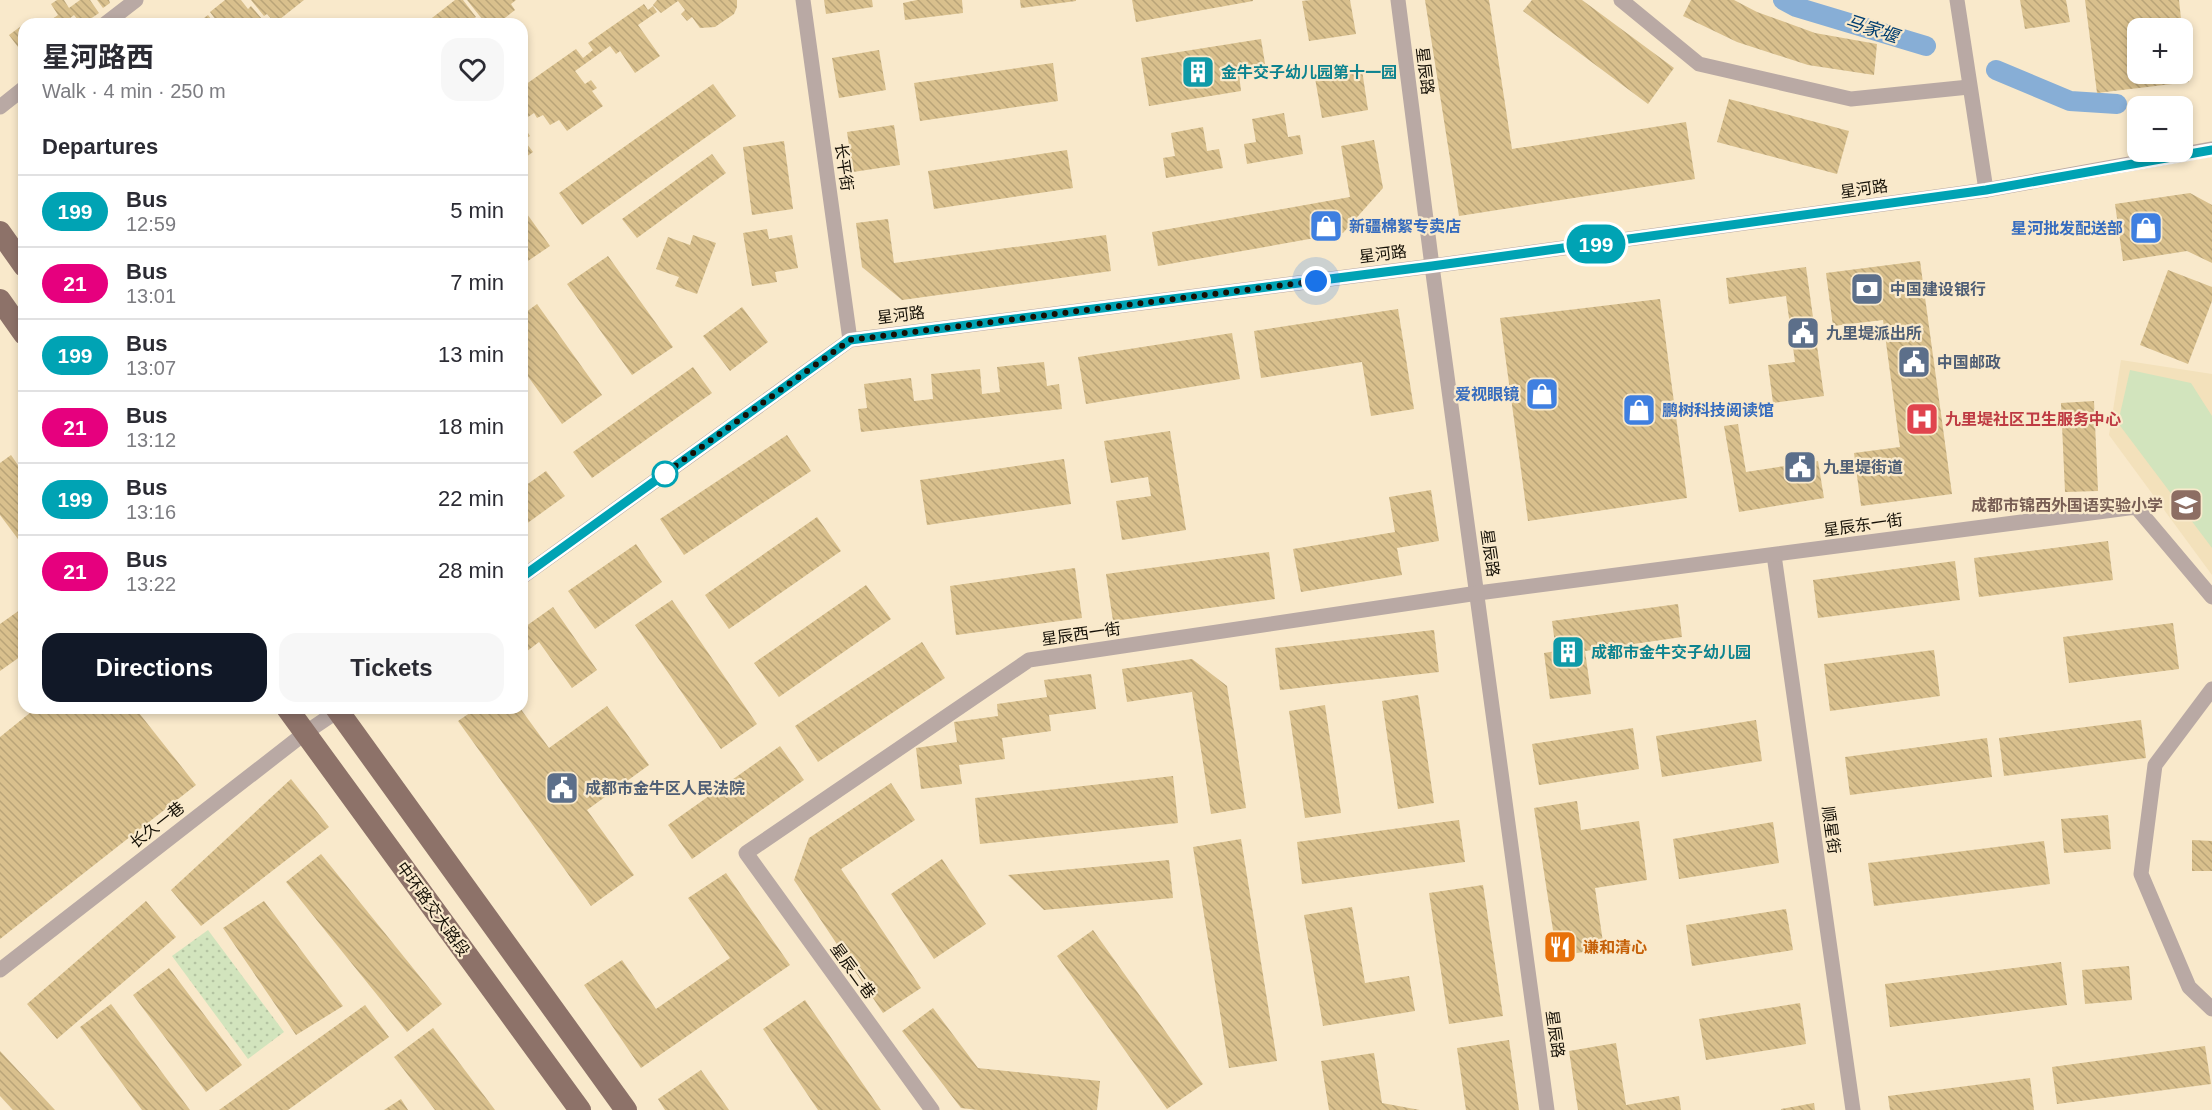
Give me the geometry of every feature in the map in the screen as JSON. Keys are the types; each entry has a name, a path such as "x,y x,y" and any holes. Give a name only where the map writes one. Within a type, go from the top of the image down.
{"main road":[{"path":"0,232 18,258"},
{"path":"0,300 18,326"},
{"name":"中环路交大路段","path":"291,714 580,1110"},
{"path":"342,714 626,1110"}],"street":[{"path":"113,18 136,0"},
{"name":"长平街","path":"803,0 850,340"},
{"name":"星辰路","path":"1398,0 1547,1110"},
{"path":"1621,0 1699,64 1851,99 1969,87"},
{"path":"1957,0 1986,190"},
{"path":"0,107 18,93"},
{"name":"星河路","path":"528,573 850,340 1432,266 1986,190 2212,150"},
{"name":"星辰东一街","path":"1478,593 2136,507 2212,597"},
{"name":"顺星街","path":"1774,555 1853,1110"},
{"name":"星辰西一街","path":"746,854 1029,660 1478,593"},
{"path":"2212,689 2155,765 2141,874 2189,987 2212,1009"},
{"name":"长久一巷","path":"0,970 331,714"},
{"name":"星辰二巷","path":"746,854 932,1110"}],"shaded area":[{"name":"成都市锦西外国语实验小学","path":"2121,360 2212,374 2212,575 2109,435"}],"green space":[{"name":"成都市锦西外国语实验小学","path":"2130,370 2191,383 2212,416 2212,548 2118,423"},
{"path":"208,930 284,1032 248,1059 172,956"}],"building":[{"path":"57,0 64,0 69,8 80,0 90,0 99,13 92,18 76,18 74,15 70,18 54,18 58,15 51,4"},
{"path":"97,0 109,0 110,3 103,8"},
{"path":"225,0 241,0 248,9 251,6 261,18 214,18 210,12"},
{"path":"251,0 304,0 281,18 271,18 267,14 264,16"},
{"path":"455,0 463,0 476,17 474,18 432,18"},
{"path":"467,0 516,0 511,4 515,10 505,18 481,18"},
{"path":"657,0 737,0 737,7 734,14 715,27 700,28 692,17 687,21 681,14 685,10 678,1 661,13 653,5"},
{"path":"824,0 872,0 873,7 826,14"},
{"path":"917,0 962,0 963,13 905,20 903,3"},
{"path":"1020,0 1076,0 1076,1 1021,8"},
{"path":"1132,0 1253,0 1253,1 1136,22"},
{"path":"1350,0 1356,34 1309,41 1302,1"},
{"path":"1425,0 1489,0 1512,149 1686,122 1695,179 1459,216"},
{"path":"1532,0 1582,0 1674,68 1648,104 1523,11"},
{"path":"1691,0 1734,0 1757,12 1815,33 1877,44 1874,75 1808,65 1737,42 1683,16"},
{"path":"2020,0 2066,0 2070,22 2025,29"},
{"path":"2085,0 2179,0 2181,18 2127,18 2127,84 2172,84 2097,93"},
{"path":"644,4 648,10 653,6 657,12 638,25 660,56 635,73 620,51 616,54 610,46 575,71 585,84 591,80 597,88 592,91 603,106 567,131 559,120 550,125 543,115 537,118 534,113 528,117 528,83 576,49 583,58 593,50 588,43"},
{"path":"18,28 18,47 9,35"},
{"name":"金牛交子幼儿园第十一园","path":"1261,39 1266,70 1239,74 1241,91 1149,106 1141,58"},
{"path":"879,50 886,90 839,98 832,58"},
{"path":"1053,63 1058,101 920,121 914,83"},
{"path":"1362,70 1368,110 1322,118 1315,78"},
{"path":"713,84 736,116 582,225 559,193"},
{"path":"1729,99 1849,131 1837,174 1717,142"},
{"path":"1284,113 1288,137 1300,135 1303,154 1247,164 1244,144 1256,142 1252,119"},
{"path":"894,125 900,165 853,172 847,132"},
{"path":"1203,127 1207,151 1219,149 1223,168 1166,178 1163,158 1175,156 1171,133"},
{"path":"1374,140 1383,188 1343,233 1158,266 1152,232 1350,197 1341,146"},
{"path":"784,141 793,209 752,215 743,147"},
{"path":"528,145 533,152 528,156"},
{"path":"1067,150 1073,188 934,209 928,171"},
{"path":"712,154 726,173 637,238 622,219"},
{"path":"2190,193 2212,205 2212,263 2187,251 2123,261 2115,204"},
{"path":"528,215 550,246 528,261"},
{"path":"888,219 894,263 1106,235 1111,271 902,300 862,267 856,223"},
{"path":"767,229 769,239 792,235 798,268 775,272 777,282 752,286 743,233"},
{"path":"693,235 716,243 697,294 675,286 679,277 656,269 668,237 690,245"},
{"path":"608,256 673,347 632,375 567,284"},
{"path":"1920,261 1952,494 1861,506 1854,453 1900,447 1883,320 1833,326 1826,273"},
{"name":"九里堤派出所","path":"1806,267 1824,396 1773,403 1768,365 1795,362 1786,296 1729,304 1726,278"},
{"path":"2168,270 2212,287 2212,301 2188,364 2140,345"},
{"path":"1660,299 1687,498 1528,521 1500,318"},
{"path":"537,304 602,395 562,424 528,376 528,311"},
{"path":"742,307 768,342 730,371 703,336"},
{"path":"1398,309 1414,409 1371,416 1362,362 1261,378 1254,331"},
{"path":"1232,333 1240,379 1086,404 1078,357"},
{"path":"1044,362 1047,386 1059,384 1062,409 861,432 858,409 867,408 864,384 911,378 914,401 933,399 931,374 980,369 982,394 1000,392 997,367"},
{"path":"693,367 712,393 592,478 573,452"},
{"path":"2094,401 2098,491 2065,492 2061,403"},
{"name":"九里堤街道","path":"1738,424 1746,472 1818,461 1824,498 1739,512 1724,426"},
{"path":"1170,431 1186,530 1122,540 1116,501 1151,496 1148,477 1111,483 1104,441"},
{"path":"787,435 811,471 684,555 660,519"},
{"path":"11,455 18,465 18,539 0,515 0,463"},
{"path":"1064,459 1071,504 927,525 920,480"},
{"path":"546,471 565,496 528,523 528,484"},
{"path":"1431,490 1439,541 1397,548 1402,575 1301,592 1293,549 1395,532 1389,497"},
{"path":"817,517 841,551 729,629 705,595"},
{"path":"2108,541 2113,580 1979,597 1974,558"},
{"path":"636,544 662,582 595,629 568,591"},
{"path":"1269,552 1275,599 1113,621 1106,574"},
{"path":"1955,561 1960,600 1818,618 1813,580"},
{"path":"1075,568 1082,618 956,635 950,586"},
{"path":"866,585 891,619 779,697 754,663"},
{"path":"672,600 757,724 721,749 635,625"},
{"name":"成都市金牛交子幼儿园","path":"1678,604 1682,637 1585,651 1591,694 1550,699 1544,653 1556,651 1552,621"},
{"path":"553,607 597,670 572,688 539,642 528,650 528,625"},
{"path":"18,611 18,658 0,671 0,624"},
{"path":"2173,623 2179,669 2069,683 2063,637"},
{"path":"1434,630 1439,672 1280,690 1275,648"},
{"path":"922,642 945,678 818,762 795,726"},
{"path":"1934,650 1940,696 1830,711 1824,664"},
{"path":"1192,659 1227,686 1246,808 1211,814 1192,692 1127,702 1122,669"},
{"path":"1091,674 1096,709 1049,715 1051,731 1002,738 1005,759 959,765 962,784 921,789 916,748 957,742 954,722 998,716 997,704 1047,697 1044,680"},
{"path":"1418,695 1434,803 1398,809 1382,701"},
{"path":"1325,705 1341,813 1305,818 1289,711"},
{"name":"成都市金牛区人民法院","path":"607,706 649,765 587,810 634,875 591,906 458,721 468,714 524,714 549,748"},
{"path":"29,714 140,714 196,785 0,939 0,737"},
{"path":"1756,720 1762,761 1662,777 1656,736"},
{"path":"2141,720 2146,758 2004,776 1999,738"},
{"path":"1633,728 1639,769 1539,785 1532,744"},
{"path":"1987,738 1992,777 1850,795 1845,757"},
{"path":"780,746 804,780 692,859 668,825"},
{"path":"1173,776 1178,823 980,844 975,798"},
{"path":"291,779 329,827 201,926 171,890"},
{"path":"891,783 915,820 841,869 921,988 883,1013 794,880 809,838"},
{"path":"1577,801 1581,830 1639,821 1647,880 1595,888 1604,949 1557,956 1534,808"},
{"path":"2108,815 2111,849 2064,853 2061,819"},
{"path":"1459,820 1465,862 1302,884 1297,842"},
{"path":"1773,822 1779,863 1679,879 1673,839"},
{"path":"1241,839 1277,1061 1229,1068 1193,847"},
{"path":"2192,840 2212,841 2212,871 2192,871"},
{"path":"2044,841 2050,884 1874,906 1868,863"},
{"path":"321,854 442,1004 407,1032 286,882"},
{"path":"942,859 986,924 934,959 891,894"},
{"path":"1169,860 1173,898 1044,910 1008,875"},
{"path":"726,873 790,965 641,1068 584,985 622,960 656,1009 730,958 688,898"},
{"path":"1483,885 1503,1016 1449,1024 1429,893"},
{"path":"146,901 176,937 57,1039 27,1004"},
{"path":"264,901 343,1006 296,1035 223,928"},
{"path":"1352,907 1365,983 1409,976 1415,1011 1323,1026 1304,915"},
{"path":"1786,909 1793,950 1692,966 1686,925"},
{"path":"1093,930 1203,1084 1167,1109 1057,956"},
{"path":"2061,962 2067,1005 1890,1027 1885,984"},
{"path":"2129,966 2132,1000 2085,1004 2082,970"},
{"path":"169,968 242,1065 206,1092 133,995"},
{"path":"805,1000 881,1110 818,1110 763,1029"},
{"path":"1800,1003 1806,1044 1706,1060 1699,1019"},
{"path":"111,1004 190,1110 142,1110 80,1027"},
{"path":"365,1005 389,1037 288,1110 219,1110"},
{"path":"933,1008 978,1068 1100,1081 1097,1110 961,1108 902,1031"},
{"path":"433,1028 495,1110 435,1110 394,1057"},
{"path":"1509,1040 1519,1110 1466,1110 1457,1048"},
{"path":"1616,1043 1626,1105 1679,1096 1681,1110 1578,1110 1569,1051"},
{"path":"2205,1046 2211,1084 2057,1104 2052,1067"},
{"path":"0,1051 55,1110 13,1110 0,1096"},
{"path":"1374,1053 1382,1103 1420,1110 1329,1110 1321,1061"},
{"path":"701,1070 729,1110 665,1110 658,1099"},
{"path":"2030,1078 2034,1110 1890,1110 1888,1096"},
{"path":"401,1099 408,1110 384,1110"},
{"path":"1814,1103 1815,1110 1781,1110 1781,1109"}],"waterway":[{"name":"马家堰","path":"1783,0 1796,7 1926,46"},
{"name":"马家堰","path":"1996,70 2070,101 2117,104"}],"bus line":[{"name":"199","path":"528,573 850,340 1432,266 1986,190 2212,150"}],"place":[{"name":"金牛交子幼儿园第十一园","path":"1198,72"},
{"name":"新疆棉絮专卖店","path":"1326,226"},
{"name":"星河批发配送部","path":"2146,228"},
{"name":"中国建设银行","path":"1867,289"},
{"name":"九里堤派出所","path":"1803,333"},
{"name":"中国邮政","path":"1914,362"},
{"name":"爱视眼镜","path":"1542,394"},
{"name":"鹏树科技阅读馆","path":"1639,410"},
{"name":"九里堤社区卫生服务中心","path":"1922,419"},
{"name":"九里堤街道","path":"1800,467"},
{"name":"成都市锦西外国语实验小学","path":"2186,505"},
{"name":"成都市金牛交子幼儿园","path":"1568,652"},
{"name":"成都市金牛区人民法院","path":"562,788"},
{"name":"谦和清心","path":"1560,947"}],"route":[{"path":"665,474 657,479 850,340 1316,281"}]}
